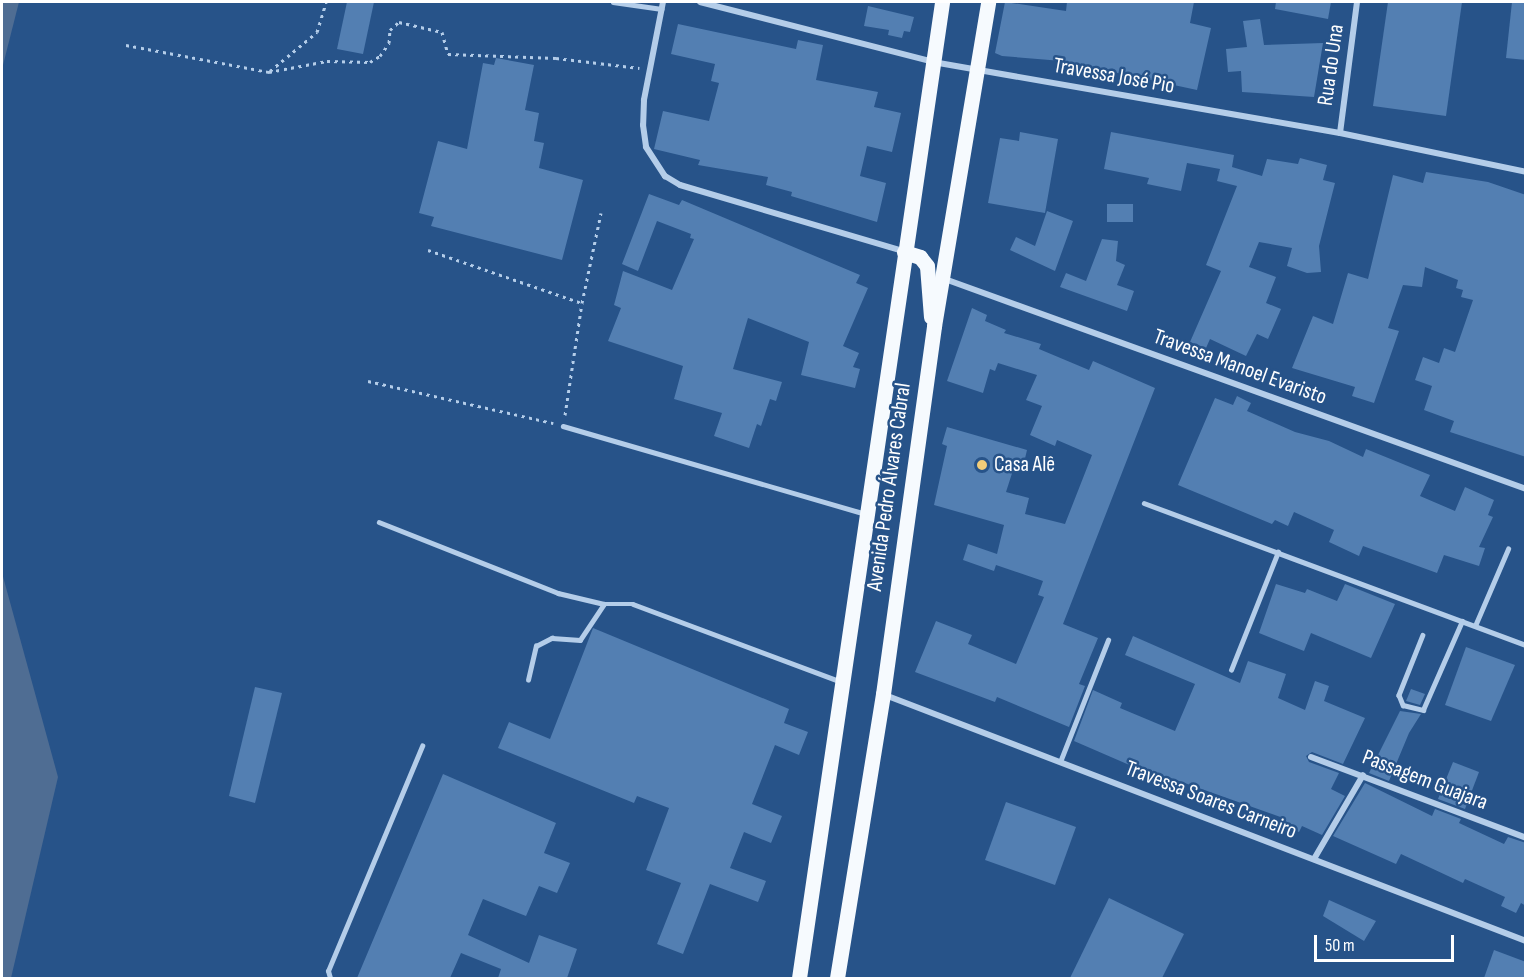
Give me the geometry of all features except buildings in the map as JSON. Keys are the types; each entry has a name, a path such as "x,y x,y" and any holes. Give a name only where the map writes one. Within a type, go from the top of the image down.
{"main road":[{"name":"Avenida Pedro Álvares Cabral","path":"798,978 844,683 904,252 942,2"},
{"name":"Avenida Pedro Álvares Cabral","path":"837,978 883,694 934,326 988,2"},
{"path":"904,252 920,257 927,266 928,312 934,326"}],"street":[{"path":"663,2 649,70 643,125 646,147 653,163 680,185 904,252"},
{"name":"Travessa José Pio","path":"700,2 933,62 1340,133 1526,172"},
{"name":"Rua do Una","path":"1340,133 1357,2"},
{"name":"Travessa Manoel Evaristo","path":"942,278 1526,489"},
{"name":"Travessa Soares Carneiro","path":"883,694 1526,941"},
{"name":"Passagem Guajara","path":"1311,757 1526,838"},
{"path":"1314,859 1363,775"}],"lane":[{"path":"613,2 662,9"},
{"path":"563,426 868,514"},
{"path":"1144,503 1526,645"},
{"path":"379,522 558,593 603,604 642,607 844,683"},
{"path":"1475,626 1508,549"},
{"path":"1231,670 1278,552"},
{"path":"528,680 536,646 552,638 580,640 603,604"},
{"path":"1423,635 1399,695 1403,705 1423,710 1462,621"},
{"path":"1060,762 1108,640"},
{"path":"330,978 328,970 422,746"}],"path":[{"path":"268,72 317,32 326,2"},
{"path":"126,45 268,72 327,61 370,62 380,56 389,43 394,24 399,22 442,32 448,54 556,58 649,70"},
{"path":"368,381 563,426 582,303 601,213"},
{"path":"428,250 582,303"}],"water":[{"path":"2,2 19,2 2,69"},
{"path":"2,573 58,777 11,978 2,978"}],"place":[{"name":"Casa Alê","path":"982,465"}]}
